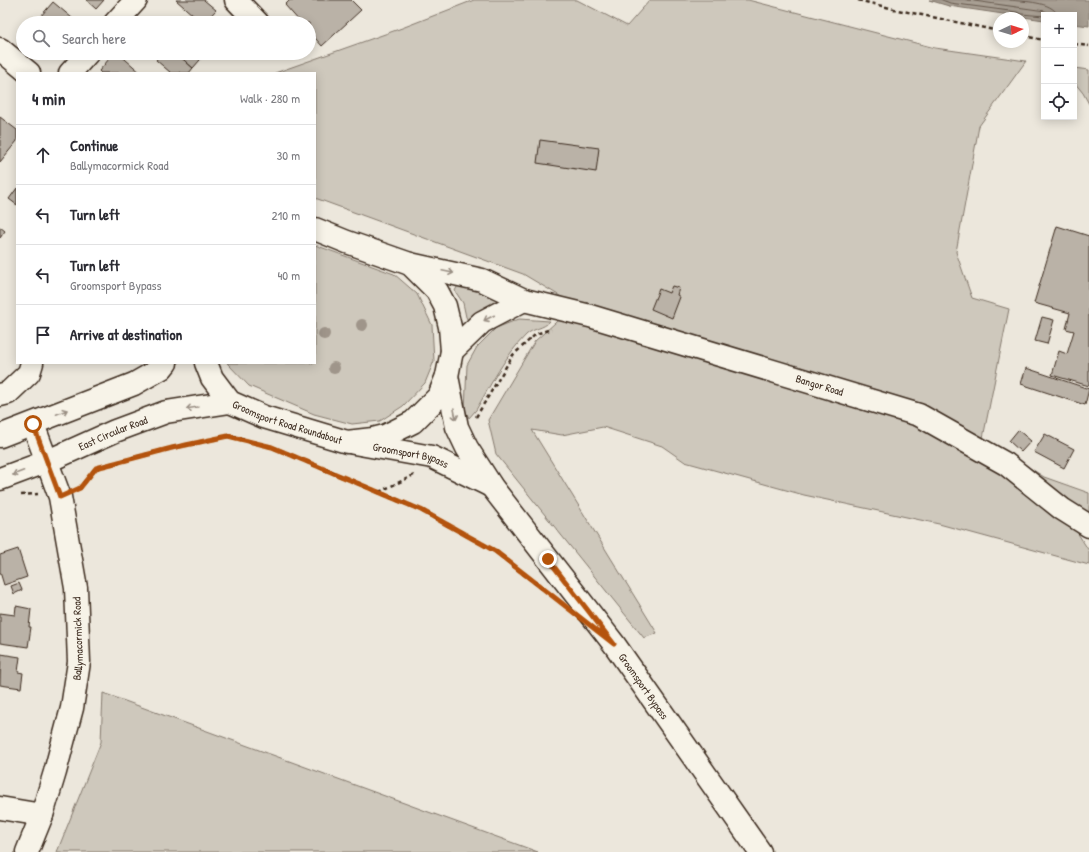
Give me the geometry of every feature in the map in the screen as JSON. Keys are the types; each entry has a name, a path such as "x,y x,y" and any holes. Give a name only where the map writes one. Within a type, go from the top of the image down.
{"main road":[{"path":"121,16 136,0"},
{"path":"236,0 251,16"},
{"path":"0,49 28,72"},
{"path":"71,72 82,60"},
{"name":"Groomsport Road Roundabout","path":"206,364 212,378 230,402 264,417 347,442 384,436 413,422 439,396 447,376 452,351 450,327 445,306 437,291 410,264 316,230"},
{"name":"Bangor Road","path":"410,264 482,280 524,300 590,316 919,415 1006,464 1062,509 1089,526"},
{"path":"452,351 482,322 524,300"},
{"path":"0,396 8,393 29,373 32,364"},
{"path":"0,436 134,384 162,368 165,364"},
{"name":"Groomsport Bypass","path":"447,376 457,427 467,448 492,487 614,644 760,852"},
{"name":"East Circular Road","path":"0,479 48,461 115,430 166,412 230,402"},
{"name":"Ballymacormick Road","path":"27,852 42,815 55,772 72,708 79,662 76,588 60,497 48,461 33,424"},
{"name":"Groomsport Bypass","path":"347,442 432,457 492,487"},
{"path":"0,808 42,815"}],"path":[{"path":"858,0 993,30"},
{"path":"1029,37 1041,39"},
{"path":"1077,44 1089,46"},
{"path":"457,427 475,418 513,355 536,334 555,327"},
{"path":"17,496 41,494 60,497 80,488 96,468 172,448 228,436 272,447 421,510 495,551 548,593"},
{"path":"379,492 418,473"}],"shaded area":[{"path":"474,0 577,0 627,26 650,0 748,0 935,48 1026,61 979,126 956,252 972,298 1009,309 983,438 1044,477 1089,493 1089,526 1063,510 1089,551 1089,565 939,524 804,495 685,462 662,446 603,427 562,435 532,430 657,633 644,638 496,454 488,420 535,341 575,305 523,274 316,198 316,72 278,72 312,60 316,60 316,58 402,28"},
{"path":"1077,68 1089,70 1089,104 1077,86"},
{"path":"316,245 394,274 417,294 432,325 434,361 425,383 403,406 380,421 352,424 314,414 249,386 228,364 316,364"},
{"path":"459,283 498,293 500,305 469,322 466,317 463,303 455,291"},
{"path":"519,319 550,321 545,326 526,335 518,343 499,371 476,410 469,418 465,410 467,365 477,347 496,328"},
{"path":"103,693 538,852 57,852 101,742"}],"water":[{"path":"929,0 1089,0 1089,26 1077,24 1077,12 1041,12 1041,20 1029,18 1029,12 993,12 949,6"}],"building":[{"path":"86,0 104,0 96,9"},
{"path":"176,0 204,0 216,10 210,16 194,16"},
{"path":"290,0 351,0 361,10 322,46 316,39 316,16 295,16 285,5"},
{"path":"53,2 70,16 41,16"},
{"path":"108,60 126,60 140,72 100,72 99,71"},
{"path":"156,60 184,60 193,68 190,72 170,72"},
{"path":"184,60 200,60 193,68"},
{"path":"0,117 16,129 16,142 0,162"},
{"path":"540,140 599,148 596,172 537,163"},
{"path":"16,189 16,204 9,199"},
{"path":"1057,226 1089,236 1089,386 1052,375 1059,351 1067,354 1074,331 1066,329 1070,313 1034,303"},
{"path":"0,227 5,231 0,238"},
{"path":"672,286 679,288 677,295 680,297 672,318 651,309 659,289 669,293"},
{"path":"1042,317 1054,320 1047,344 1035,341"},
{"path":"1026,368 1089,389 1085,405 1021,384"},
{"path":"1018,430 1031,441 1021,452 1009,441"},
{"path":"1045,434 1074,449 1064,468 1034,452"},
{"path":"18,549 27,577 4,585 0,572 0,555"},
{"path":"19,583 22,590 14,594 11,586"},
{"path":"16,606 31,609 29,627 31,627 28,647 0,643 0,613 15,615"},
{"path":"1,654 20,657 18,672 23,673 21,688 0,685"}],"route":[{"path":"33,424 48,461 60,497 80,488 96,468 172,448 228,436 272,447 421,510 495,551 614,644 548,559"}]}
